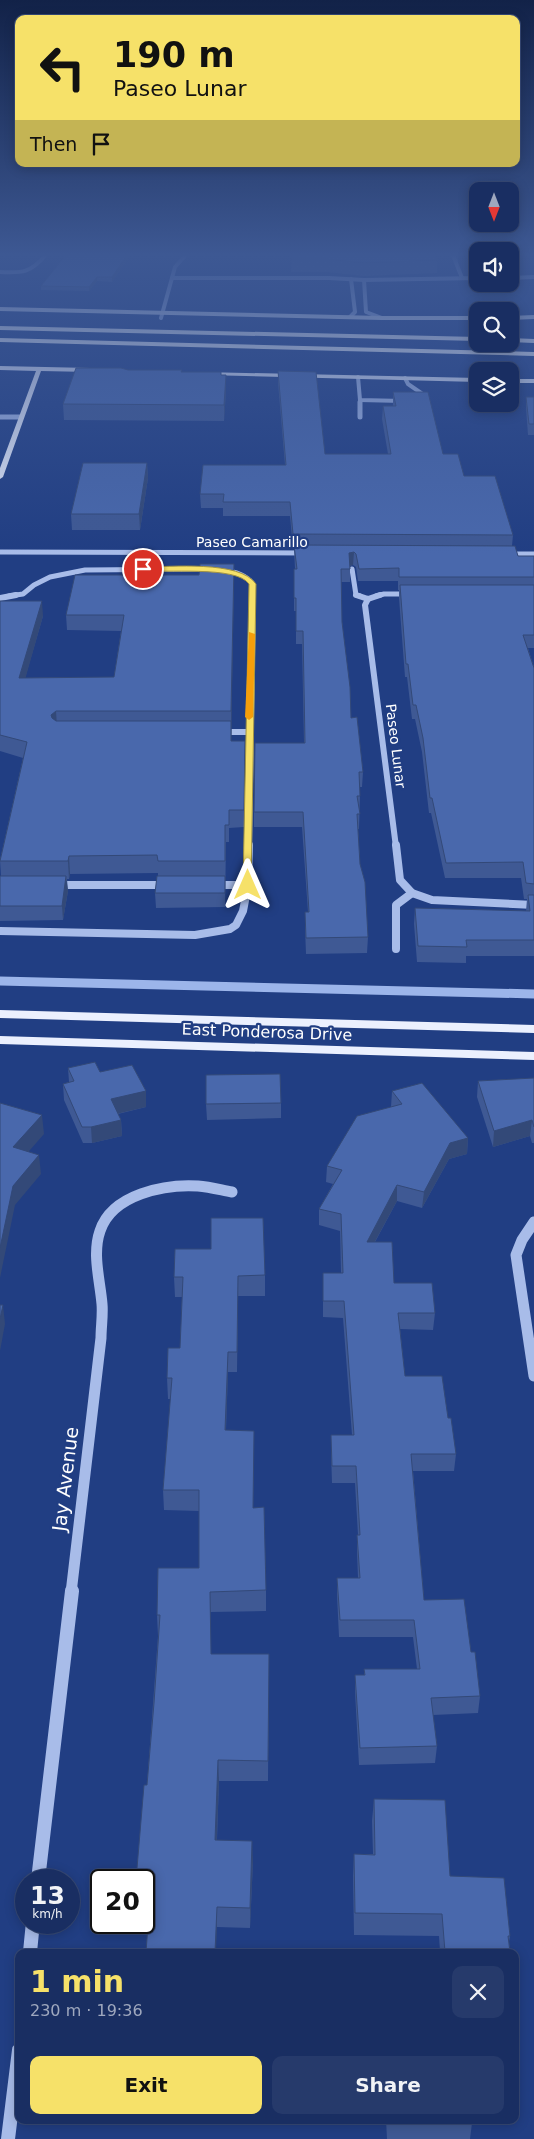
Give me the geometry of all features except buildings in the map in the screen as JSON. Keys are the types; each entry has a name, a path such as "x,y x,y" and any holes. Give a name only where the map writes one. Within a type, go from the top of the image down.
{"highway":[{"path":"511,355 534,356"}],"main road":[{"path":"0,368 95,370"},
{"path":"0,477 39,369"},
{"path":"197,373 469,380"},
{"path":"519,381 534,381"},
{"name":"East Ponderosa Drive","path":"0,1014 534,1029"},
{"name":"East Ponderosa Drive","path":"0,1040 534,1056"}],"street":[{"path":"358,377 360,417"},
{"path":"405,378 408,384 424,395 419,401"},
{"path":"360,400 410,401"},
{"path":"0,417 21,417"},
{"name":"Paseo Camarillo","path":"0,552 310,553"},
{"path":"505,554 534,554"},
{"path":"0,598 23,594 34,585 50,577 85,570 214,569 238,573 249,579 252,584 248,885 242,918 237,926 214,934 138,935 0,931"},
{"path":"352,569 356,595 368,599 384,594 421,594"},
{"name":"Paseo Lunar","path":"368,599 365,605 400,880 412,893"},
{"path":"210,732 249,732"},
{"path":"50,885 178,885"},
{"path":"208,885 248,885"},
{"path":"396,949 396,905 412,893 432,900 534,905"},
{"name":"Jay Avenue","path":"39,1869 101,1338 102,1307 97,1246 100,1229 109,1213 148,1192 168,1187 192,1186 232,1192"},
{"path":"534,1222 522,1240 516,1255 534,1376"},
{"path":"30,1949 32,1934"},
{"path":"8,2139 15,2082"}],"waterway":[{"path":"0,981 534,994"}],"slow traffic":[{"path":"249,717 251,634"}],"route":[{"path":"143,569 227,570 249,579 252,584 248,885"}]}
